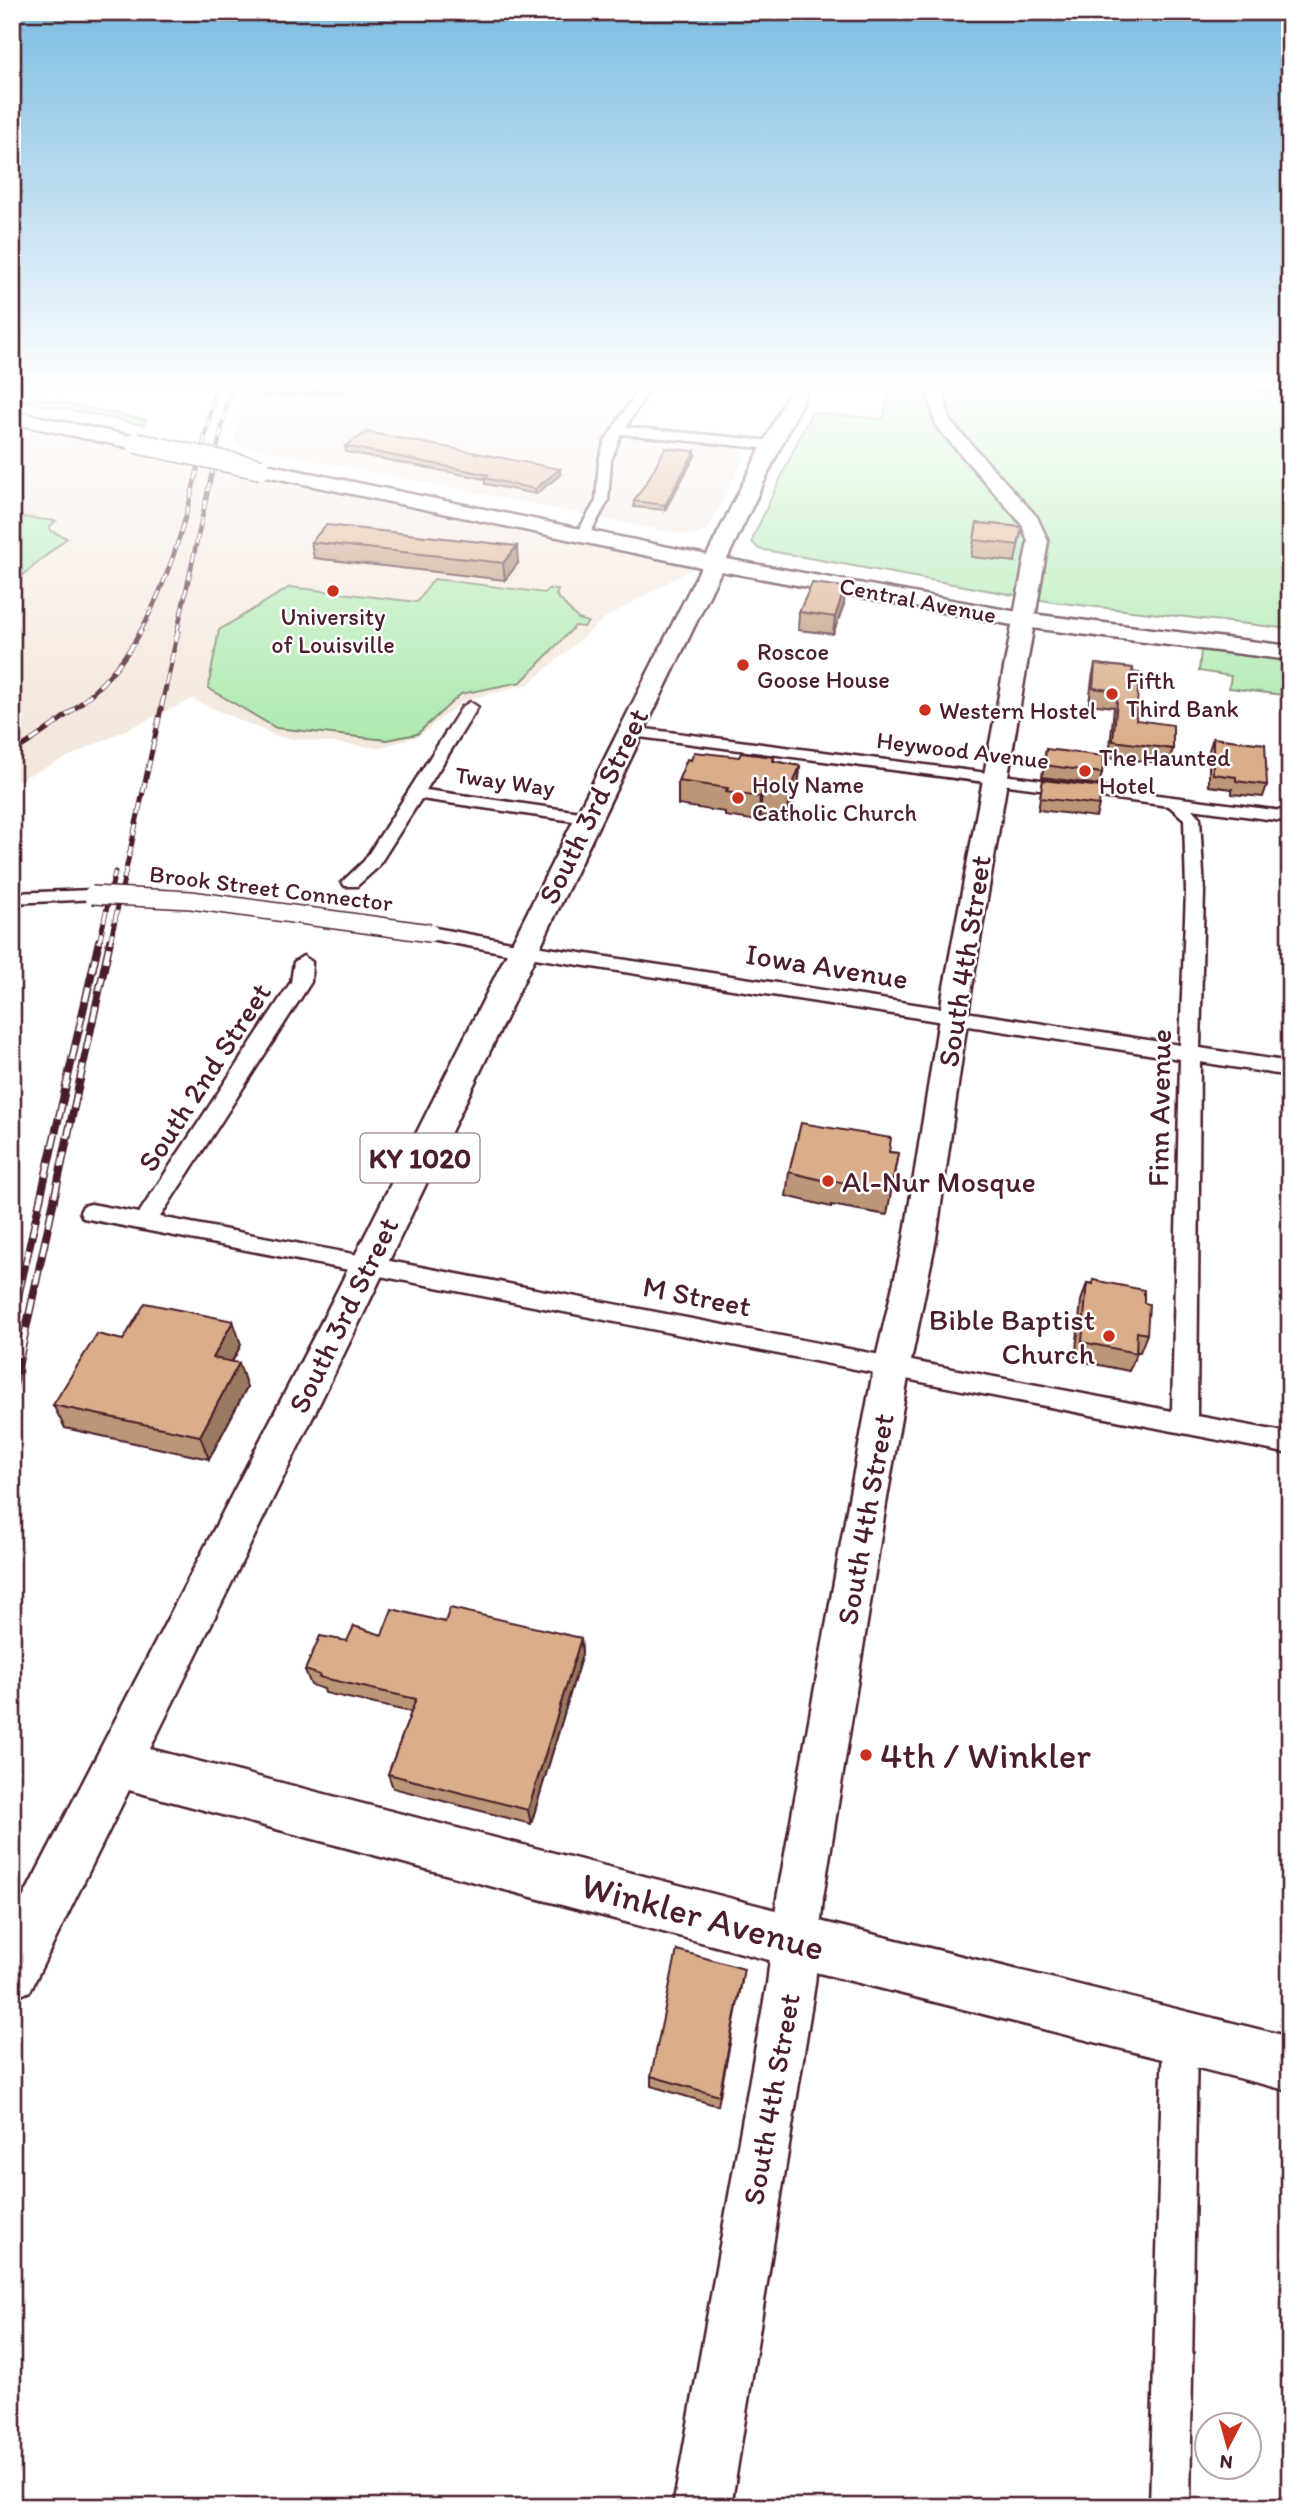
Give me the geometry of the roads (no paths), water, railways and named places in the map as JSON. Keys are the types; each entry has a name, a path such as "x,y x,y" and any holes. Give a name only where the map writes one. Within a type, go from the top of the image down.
{"main road":[{"name":"Central Avenue","path":"477,508 1027,614 1290,653"},
{"name":"South 3rd Street","path":"12,1973 367,1266 740,508"},
{"name":"South 4th Street","path":"702,2507 790,1984 818,1791 892,1366 920,1239 993,778 1027,614 1038,541 1037,533 1017,508"},
{"name":"Central Avenue","path":"1027,614 1290,639"},
{"name":"Winkler Avenue","path":"118,1765 616,1892 795,1941 1290,2064"}],"street":[{"path":"586,530 598,508"},
{"path":"351,882 371,864 470,707"},
{"name":"Heywood Avenue","path":"629,732 1290,817"},
{"name":"Tway Way","path":"416,793 587,818"},
{"name":"Finn Avenue","path":"1174,802 1192,818 1195,892 1184,1424"},
{"name":"Brook Street Connector","path":"12,898 92,895 159,897 430,933 522,950"},
{"name":"Iowa Avenue","path":"522,950 1290,1069"},
{"name":"South 2nd Street","path":"145,1222 301,982 303,962"},
{"name":"M Street","path":"91,1212 1290,1444"},
{"path":"1170,2507 1180,2036"}],"railway":[{"path":"140,632 166,574 188,508"},
{"path":"177,632 204,508"},
{"path":"12,753 67,715 100,685 141,631"},
{"path":"110,943 178,631"},
{"path":"99,943 115,872"},
{"path":"12,1323 99,941"},
{"path":"23,1343 110,941"},
{"path":"12,1392 23,1341"}],"place":[{"name":"University of Louisville","path":"333,591"},
{"name":"Roscoe Goose House","path":"743,665"},
{"name":"Fifth Third Bank","path":"1112,694"},
{"name":"Western Hostel","path":"925,710"},
{"name":"The Haunted Hotel","path":"1085,771"},
{"name":"Holy Name Catholic Church","path":"738,798"},
{"name":"Al-Nur Mosque","path":"828,1181"},
{"name":"Bible Baptist Church","path":"1109,1336"},
{"name":"4th / Winkler","path":"866,1755"}]}
